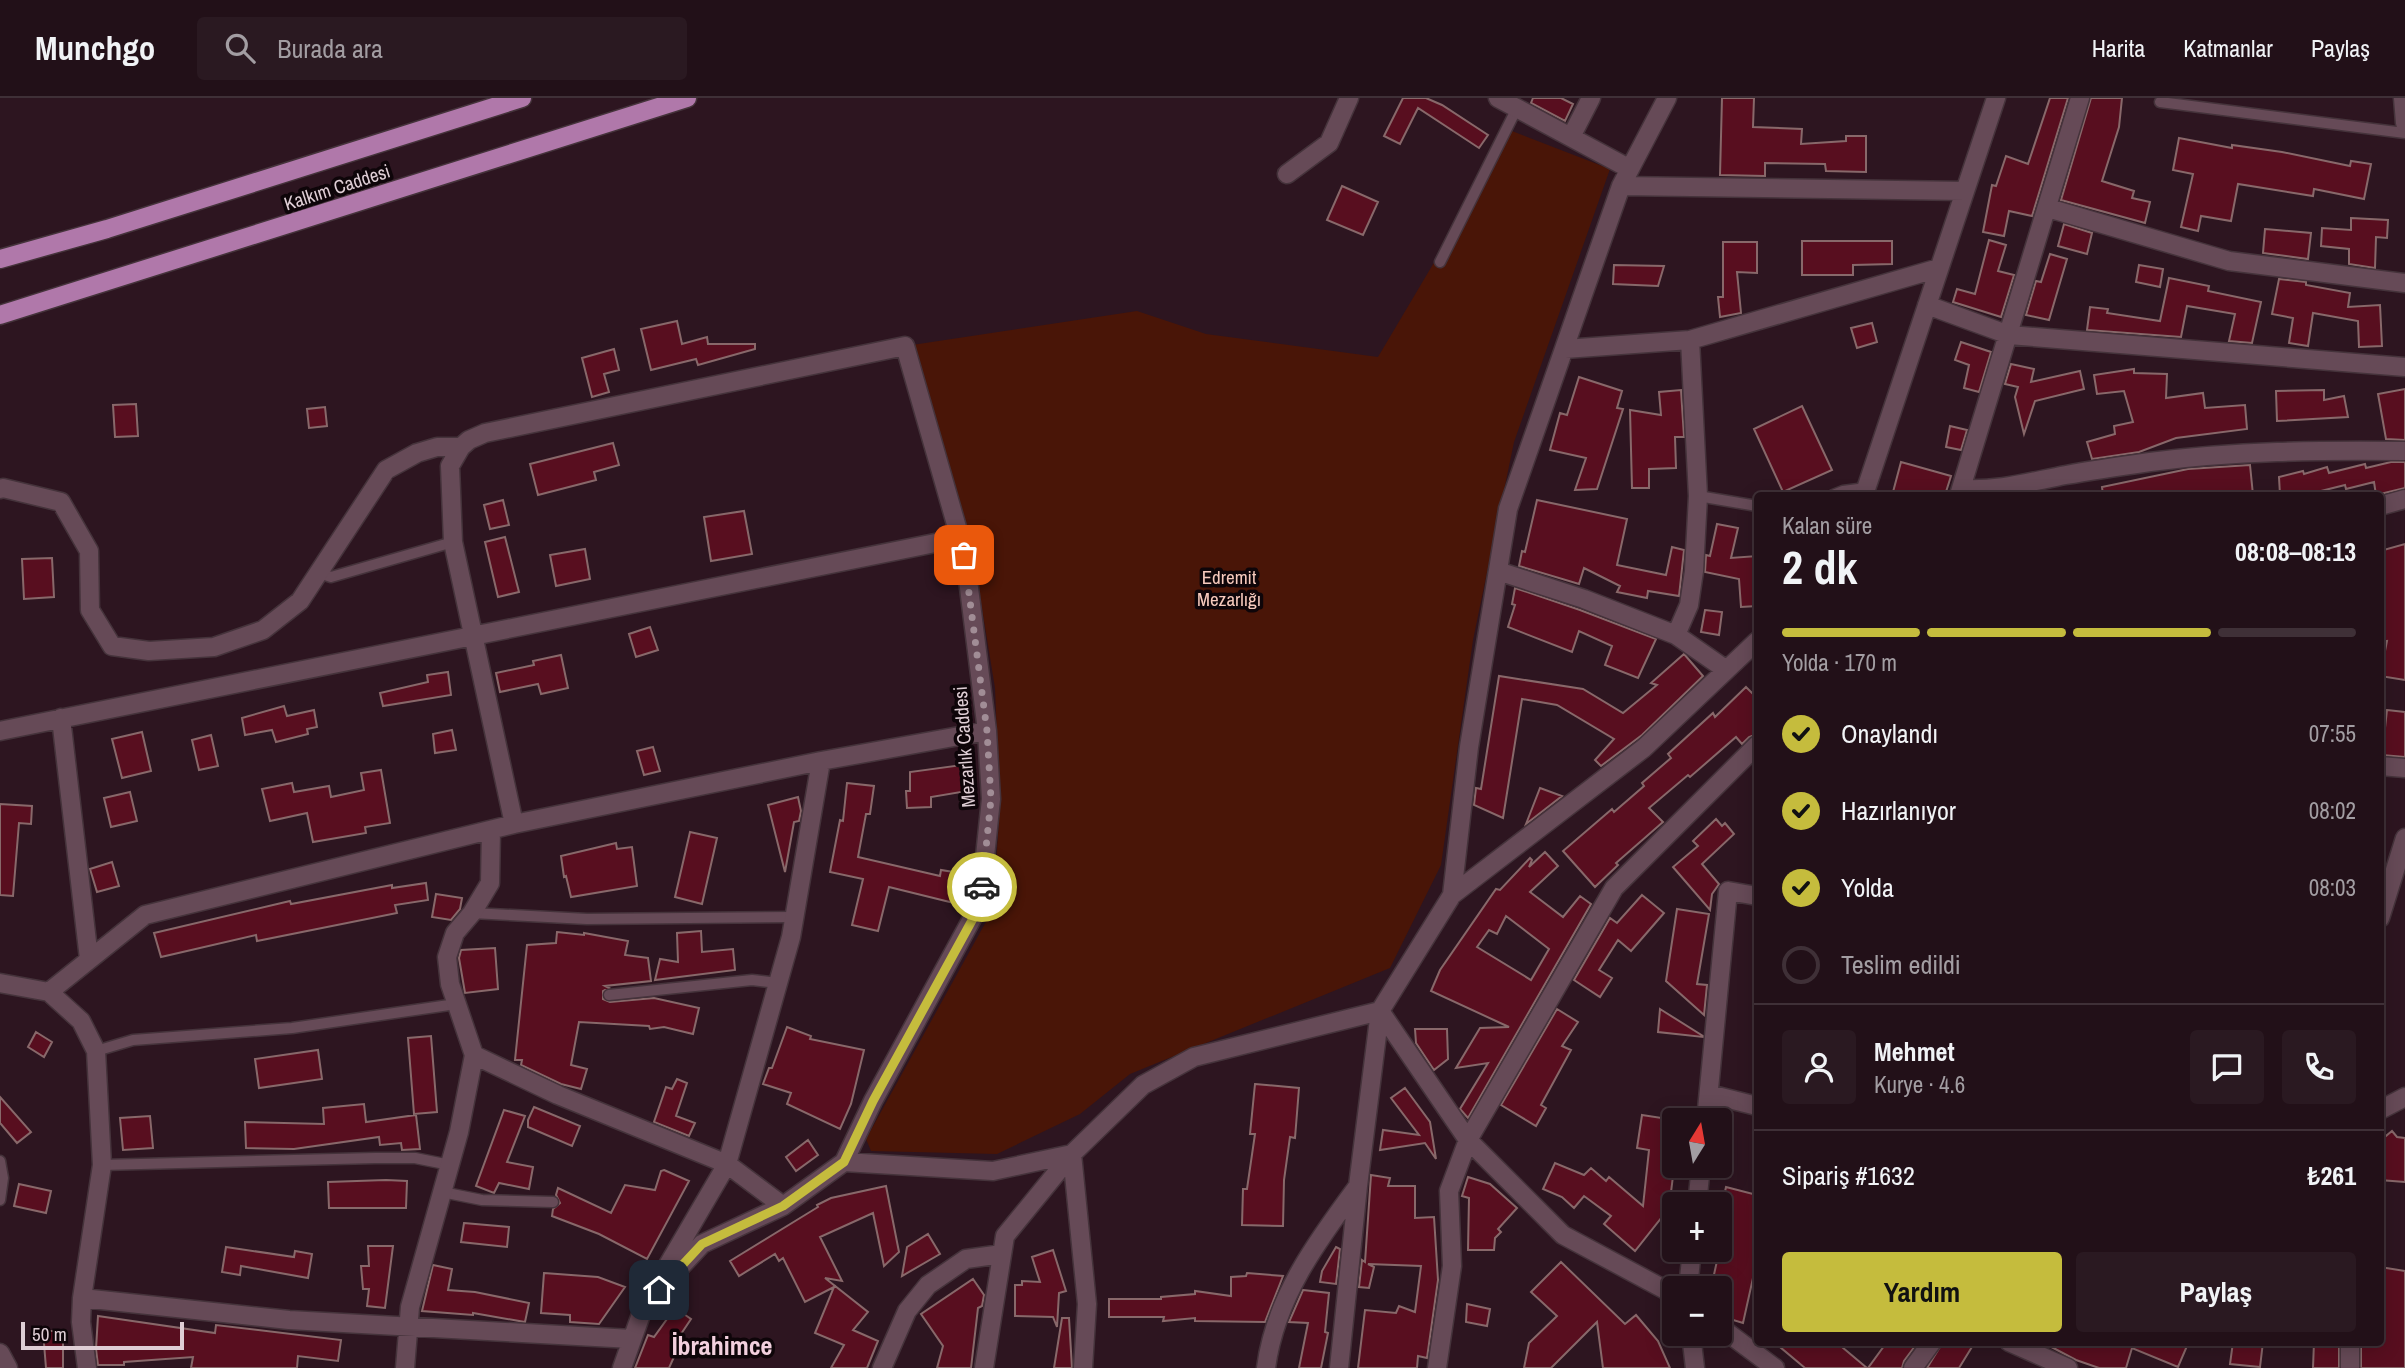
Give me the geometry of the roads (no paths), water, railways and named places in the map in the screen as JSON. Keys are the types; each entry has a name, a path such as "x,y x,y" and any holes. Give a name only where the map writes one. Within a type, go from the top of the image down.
{"main road":[{"name":"Kalkım Caddesi","path":"0,259 120,225 522,98"},
{"name":"Kalkım Caddesi","path":"0,315 687,98"}],"street":[{"path":"1287,174 1329,143 1349,98"},
{"path":"1498,98 1630,169"},
{"path":"1571,137 1591,98"},
{"path":"1452,895 1469,747 1508,509 1621,186 1667,98"},
{"path":"1865,492 1996,98"},
{"path":"2080,98 1960,492 1990,491 2148,462 2234,453 2296,450 2405,451"},
{"path":"2403,98 2405,123"},
{"path":"1621,186 1965,191"},
{"path":"2048,208 2230,261 2405,283"},
{"path":"1565,349 1690,340 1940,268"},
{"path":"1927,305 2009,335 2405,367"},
{"path":"1676,635 1689,605 1694,571 1698,496 1690,340"},
{"name":"Mezarlık Caddesi","path":"461,447 485,433 905,346 960,538 967,572 987,731 991,799 981,904 873,1101 844,1162"},
{"path":"0,489 61,502 89,551 90,610 112,646 149,651 214,647 262,630 300,601 386,470 417,453 437,447 461,447"},
{"path":"461,447 450,466 453,542 514,824"},
{"path":"2384,505 2405,499"},
{"path":"0,732 960,538"},
{"path":"1498,571 1584,599 1676,635 1725,669"},
{"path":"1339,1368 1380,1011 1452,895 1644,748 1754,644"},
{"path":"61,718 89,959"},
{"path":"49,992 145,915 514,824 821,761 987,731"},
{"path":"1437,1368 1452,1266 1449,1191 1468,1140 1614,888 1754,749"},
{"path":"622,1368 644,1306 727,1164 794,917 821,761"},
{"path":"2384,766 2405,768"},
{"path":"405,1368 407,1325 450,1165 474,1055 450,984 447,957 454,933 472,913 490,883 491,830"},
{"path":"2384,905 2405,838"},
{"path":"1707,1108 1728,891 1754,895"},
{"path":"0,982 49,992 81,1021 96,1051 102,1165 82,1298 81,1322 87,1368"},
{"path":"1380,1011 1468,1140 1563,1235 1662,1288"},
{"path":"984,1368 1005,1236 1072,1154 1143,1085 1194,1057 1380,1011"},
{"path":"474,1055 558,1095 727,1164 783,1206"},
{"path":"1709,1094 1754,1105"},
{"path":"2384,1108 2405,1097"},
{"path":"644,1306 702,1244 783,1206 844,1162 993,1171 1072,1154"},
{"path":"1072,1154 1087,1304 1083,1368"},
{"path":"1266,1368 1269,1348 1291,1285 1317,1242 1358,1186"},
{"path":"883,1368 907,1311 928,1285 966,1259 1002,1254"},
{"path":"82,1298 289,1320 632,1339"},
{"path":"1732,1336 1775,1368"},
{"path":"1692,1346 1695,1368"},
{"path":"1913,1368 1929,1346"},
{"path":"2018,1346 2068,1368"},
{"path":"2350,1346 2350,1368"},
{"path":"0,1353 8,1368"}],"lane":[{"path":"2160,102 2405,133"},
{"path":"1440,262 1517,108"},
{"path":"1840,492 1865,492"},
{"path":"1698,496 1754,505"},
{"path":"319,573 331,577 453,542"},
{"path":"472,913 587,919 794,917"},
{"path":"609,995 752,980 778,983"},
{"path":"96,1051 134,1040 292,1028 456,1004"},
{"path":"102,1165 375,1158 415,1158 450,1165"},
{"path":"0,1161 3,1178 0,1200"},
{"path":"442,1192 482,1200 553,1202"}],"district":[{"name":"İbrahimce","path":"722,1346"}],"park label":[{"name":"Edremit Mezarlığı","path":"1229,588"}]}
